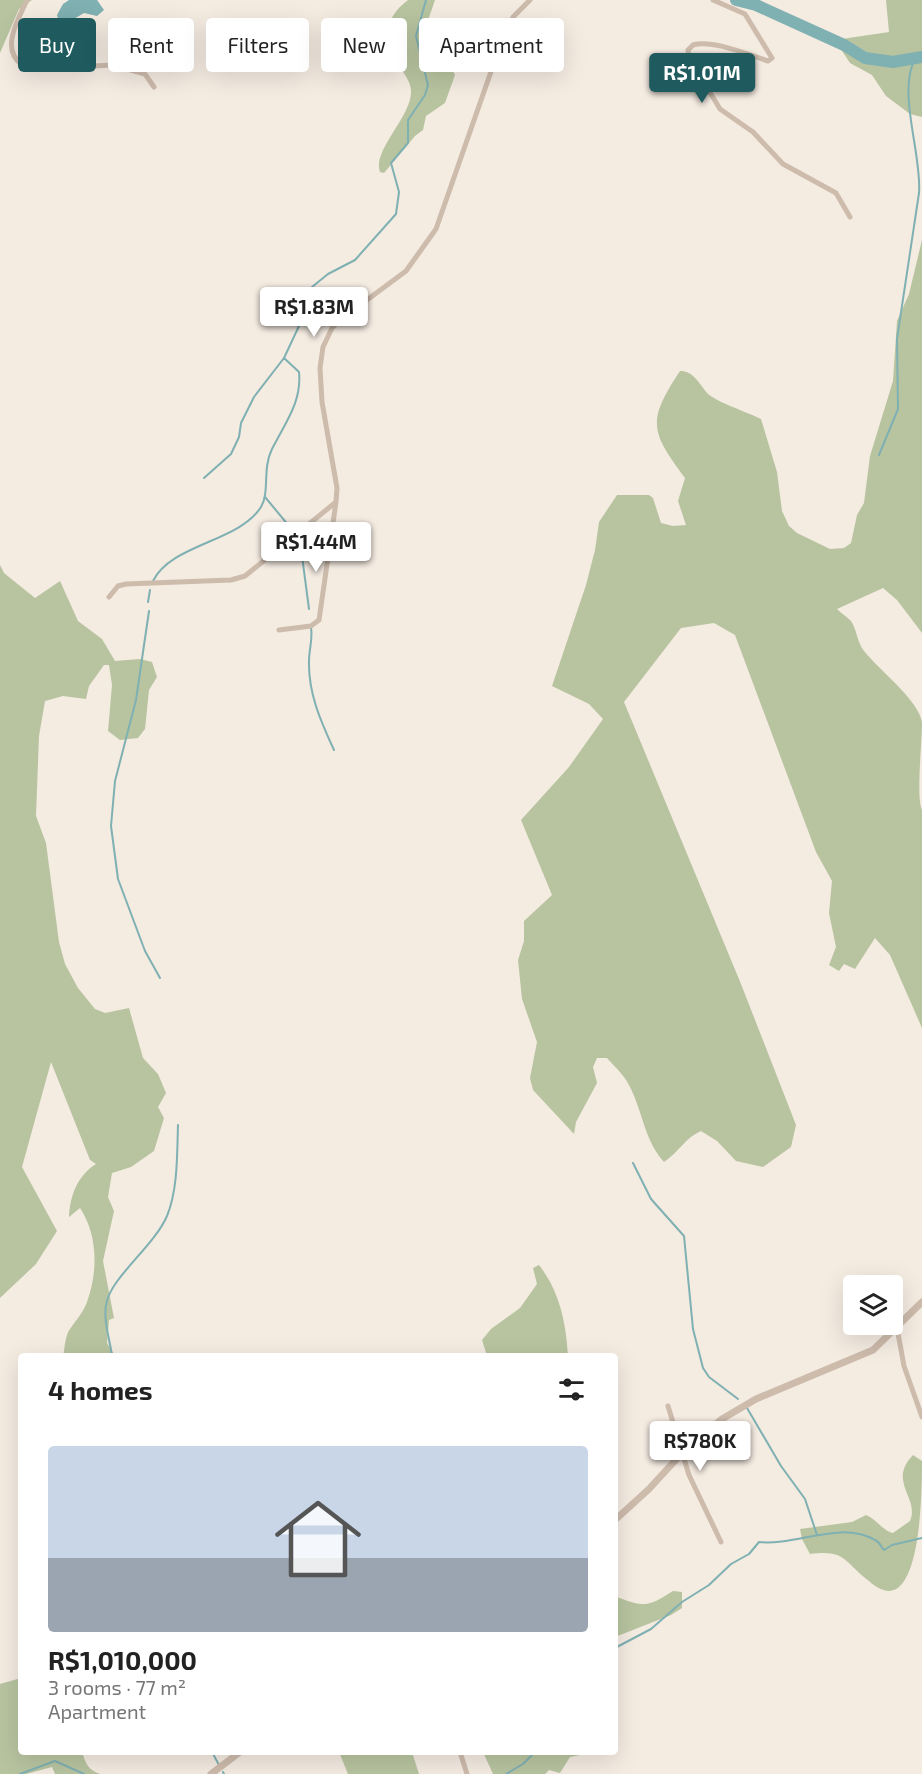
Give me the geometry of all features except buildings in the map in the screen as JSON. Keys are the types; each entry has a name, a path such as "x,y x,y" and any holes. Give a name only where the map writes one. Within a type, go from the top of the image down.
{"street":[{"path":"27,0 10,44 14,56 23,65 30,68 42,65 58,49 65,47 93,66 113,66 145,74 154,87"},
{"path":"279,630 313,625 320,618 338,488 322,402 320,368 327,336 340,320 406,271 436,229 501,43 513,17 530,0"},
{"path":"713,0 722,1 749,18 772,58 768,61 736,51 702,44 693,45 688,50 689,58 713,100 725,112 753,132 783,164 836,193 850,217"},
{"path":"109,597 118,586 126,584 231,580 245,576 336,502"},
{"path":"903,1322 922,1302"},
{"path":"618,1517 650,1489 682,1453 704,1433 738,1408 772,1392 859,1358 873,1350 889,1335"},
{"path":"898,1335 904,1366 922,1417"},
{"path":"668,1406 695,1490 721,1542"},
{"path":"211,1774 236,1755"},
{"path":"461,1755 467,1774"}],"green space":[{"path":"0,0 32,0 19,9 0,53"},
{"path":"408,0 435,0 429,18 419,18 419,72 454,72 455,75 445,103 426,116 423,130 415,136 384,173 380,172 381,154 405,113 411,93 409,81 403,72 407,72 407,18 392,18"},
{"path":"886,0 922,0 922,117 910,114 886,96 872,75 850,63 835,40 889,32"},
{"path":"922,240 922,633 897,600 883,588 837,609 851,621 864,651 914,705 920,714 922,723 919,783 922,810 922,1028 890,955 875,938 855,969 844,964 839,971 829,965 836,947 829,913 832,881 816,852 735,635 714,623 681,628 624,702 741,984 796,1125 791,1147 763,1167 736,1161 717,1141 701,1131 691,1137 664,1162 653,1145 626,1080 607,1058 597,1058 593,1067 597,1083 576,1122 574,1134 533,1090 530,1078 537,1042 522,999 518,960 524,941 524,921 552,895 521,820 569,767 603,719 589,704 552,686 586,585 599,522 617,495 649,495 653,498 661,523 673,526 686,525 678,501 685,478 659,437 657,426 658,414 669,388 680,371 685,371 692,375 708,394 761,419 777,472 782,511 789,526 797,533 830,549 844,548 851,543 857,515 864,503 870,456 893,381 897,321 909,294"},
{"path":"0,565 4,573 35,598 60,581 78,621 102,639 115,661 140,659 152,662 157,677 149,690 145,729 138,738 120,740 108,731 112,685 109,665 104,665 89,686 86,699 63,696 45,701 39,736 36,816 46,843 59,942 65,964 78,988 95,1009 105,1013 129,1008 143,1058 158,1074 166,1093 158,1107 164,1118 154,1151 131,1167 112,1173 108,1197 114,1211 103,1261 114,1318 109,1320 107,1343 113,1353 64,1353 68,1332 87,1302 94,1266 90,1230 80,1208 69,1217 71,1202 79,1181 96,1164 90,1160 51,1062 22,1167 57,1231 36,1264 0,1298"},
{"path":"539,1265 557,1297 566,1332 568,1353 486,1353 482,1340 491,1329 520,1308 537,1284 533,1268"},
{"path":"913,1455 922,1461 919,1524 909,1572 900,1586 886,1591 869,1581 838,1555 810,1554 802,1539 800,1529 852,1522 866,1515 893,1533 910,1521 911,1505 903,1482 903,1473"},
{"path":"673,1591 682,1592 682,1608 671,1615 618,1636 618,1597 640,1604 657,1600"},
{"path":"18,1679 18,1755 83,1755 90,1768 100,1774 55,1774 52,1767 26,1774 0,1774 0,1684"},
{"path":"340,1755 413,1755 419,1774 348,1774"},
{"path":"484,1755 580,1755 570,1757 560,1773 549,1770 545,1774 493,1774"}],"water":[{"path":"69,0 97,0 104,10 97,16 84,13 76,18 58,18 57,15 63,4"}],"waterway":[{"path":"204,478 231,454 239,437 241,423 254,397 284,358 299,326 312,287 328,274 355,260 396,214 399,192 391,163 408,143 408,120 425,95 428,85 416,36 426,0"},
{"path":"736,0 756,5 844,45 865,58 893,62 922,57"},
{"path":"879,455 898,409 897,339 919,193 908,88 915,59"},
{"path":"153,581 174,559 237,528 251,519 261,507 264,501 269,457 292,412 298,393 299,372 284,358"},
{"path":"265,497 294,532"},
{"path":"296,538 302,556 309,609"},
{"path":"148,602 150,590"},
{"path":"149,611 136,700 115,781 111,826 118,879 145,951 160,978"},
{"path":"311,628 309,673 313,696 334,750"},
{"path":"111,1353 106,1321 107,1301 117,1281 153,1238 167,1216 175,1183 178,1125"},
{"path":"633,1163 651,1199 684,1236 693,1329 703,1368 709,1377 738,1399"},
{"path":"747,1408 781,1466 805,1499 817,1535"},
{"path":"618,1646 651,1629 682,1602 709,1585 731,1564 749,1554 759,1542 788,1541 847,1532 875,1540 884,1550 892,1545 922,1538"},
{"path":"214,1755 219,1765"},
{"path":"506,1774 523,1764 532,1755"},
{"path":"20,1774 55,1761 84,1774"}]}
